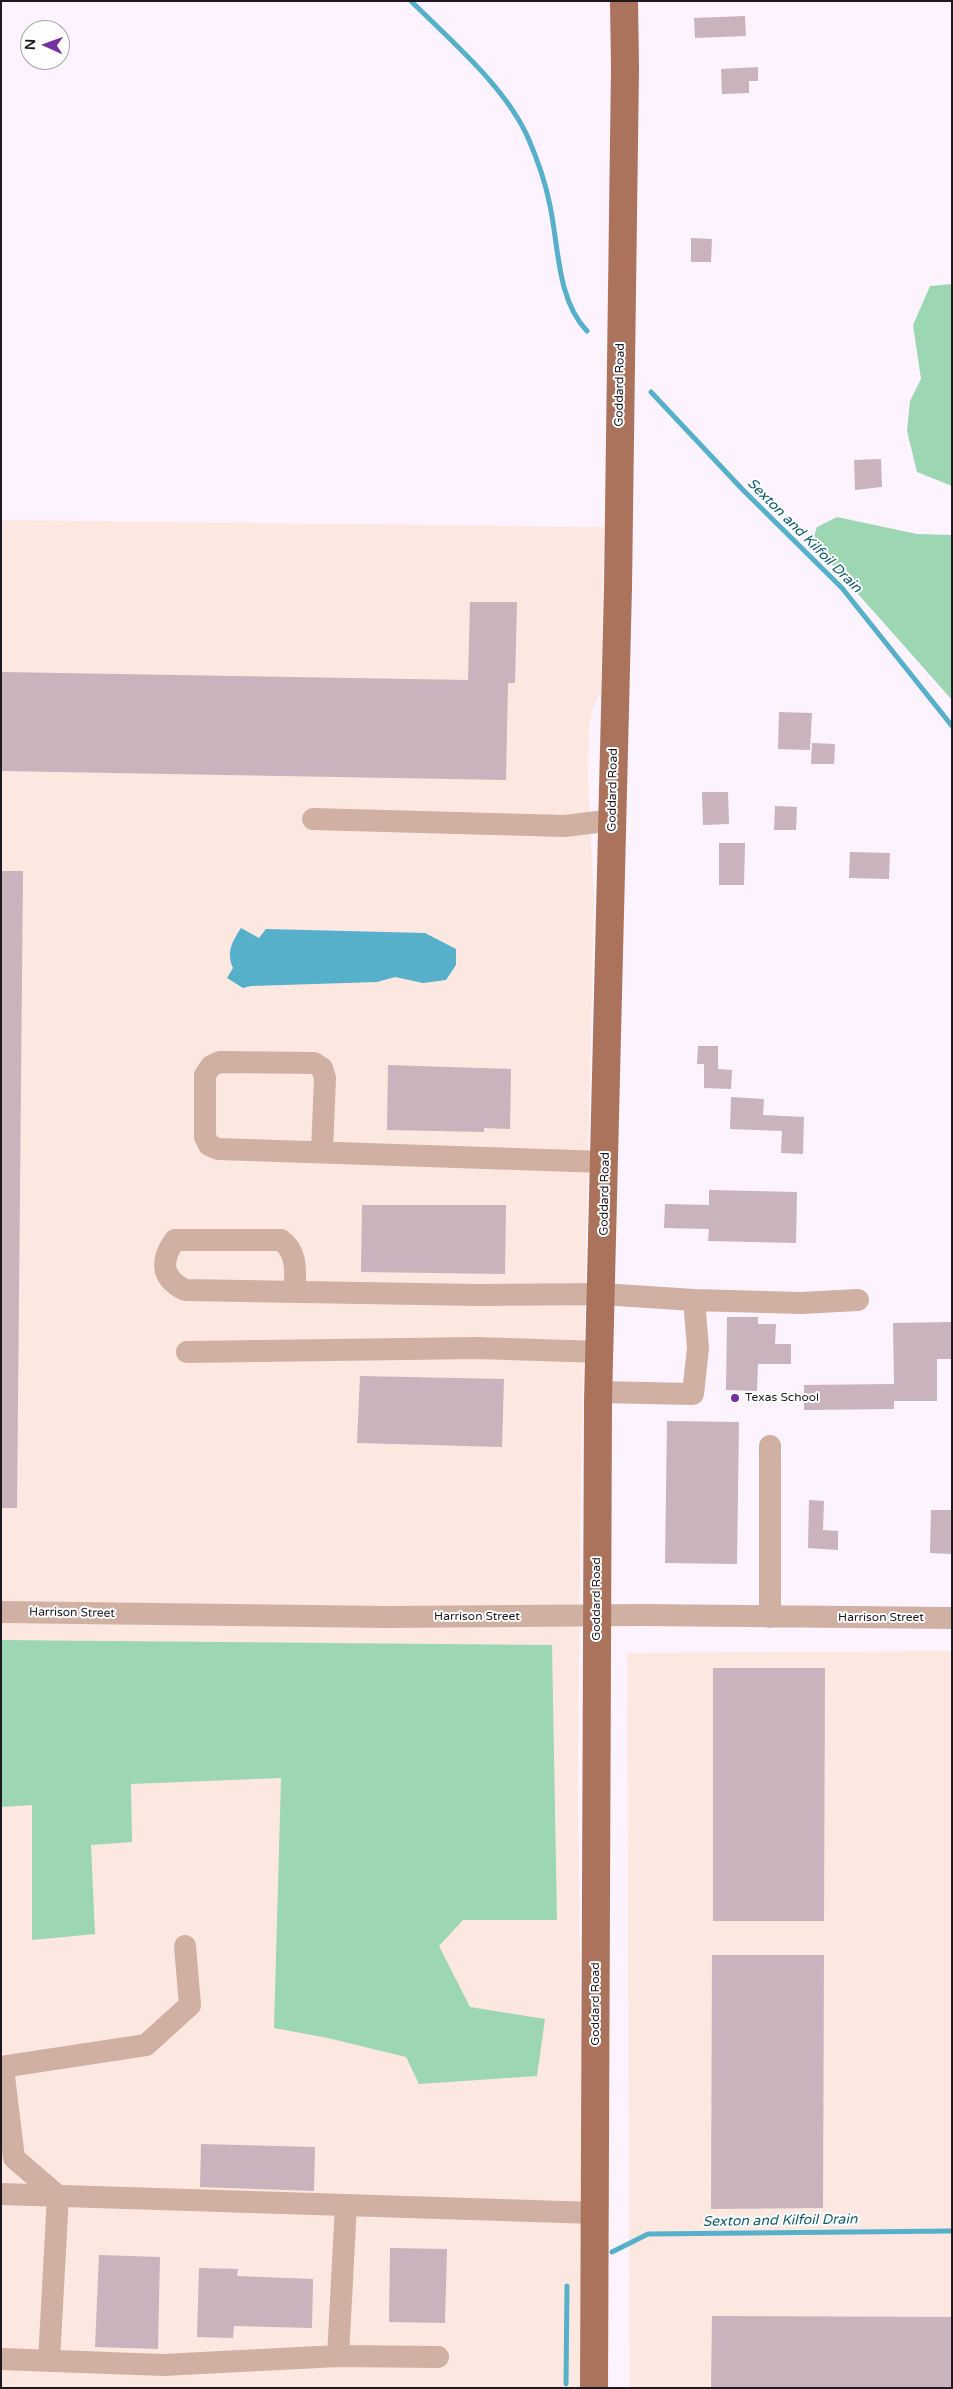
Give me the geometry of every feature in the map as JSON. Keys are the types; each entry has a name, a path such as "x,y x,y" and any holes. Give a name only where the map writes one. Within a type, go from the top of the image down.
{"main road":[{"name":"Goddard Road","path":"594,2388 598,1392 613,820 625,78 624,1"}],"street":[{"path":"313,819 565,826 613,820"},
{"path":"322,1151 325,1078 322,1068 314,1063 220,1062 211,1066 205,1075 204,1137 210,1145 218,1149 605,1162"},
{"path":"295,1291 294,1257 290,1247 282,1240 175,1240 166,1253 166,1273 172,1283 185,1290 478,1295 602,1294 694,1300 801,1303 858,1300"},
{"path":"598,1392 693,1394 698,1348 694,1300"},
{"path":"187,1352 477,1348 600,1352"},
{"path":"770,1446 770,1617"},
{"name":"Harrison Street","path":"1,1612 398,1617 952,1618"},
{"path":"58,2196 14,2158 2,2068 146,2045 190,2005 185,1946"},
{"path":"1,2194 595,2212"},
{"path":"50,2361 58,2196"},
{"path":"338,2356 346,2205"},
{"path":"1,2359 162,2365 338,2356 438,2357"}],"shaded area":[{"path":"1,520 604,527 601,690 592,711 589,727 588,778 594,899 581,1478 578,1775 581,2082 580,2388 1,2388"},
{"path":"952,1651 952,2388 630,2388 627,1653"}],"green space":[{"path":"952,284 952,486 917,472 907,431 910,401 921,379 913,325 930,286"},
{"path":"837,517 917,534 952,535 952,700 812,542 817,527"},
{"path":"1,1640 552,1645 557,1920 463,1920 439,1946 470,2007 545,2019 537,2076 419,2084 406,2057 328,2038 274,2028 281,1778 131,1784 132,1842 91,1845 95,1934 32,1940 32,1805 1,1807"}],"water":[{"path":"241,928 259,938 266,929 425,933 456,949 456,965 446,980 423,983 395,977 377,982 251,986 243,988 227,978 233,968 230,957 231,947"}],"building":[{"path":"745,16 746,36 695,38 694,18"},
{"path":"758,67 758,81 749,81 749,93 722,94 721,69"},
{"path":"691,238 712,239 711,262 691,262"},
{"path":"881,459 882,487 855,490 854,460"},
{"path":"470,602 517,602 515,683 508,683 506,780 1,771 1,672 468,680"},
{"path":"779,712 812,713 810,750 778,749"},
{"path":"812,743 835,744 834,764 811,764"},
{"path":"702,792 728,792 729,824 703,825"},
{"path":"775,806 797,807 796,830 774,830"},
{"path":"719,843 745,843 744,885 719,885"},
{"path":"850,852 890,853 889,879 849,878"},
{"path":"1,871 23,871 17,1508 1,1508"},
{"path":"698,1046 718,1046 718,1069 732,1070 731,1089 704,1088 704,1064 697,1064"},
{"path":"388,1065 511,1069 510,1129 484,1128 484,1132 387,1130"},
{"path":"731,1097 764,1099 763,1115 804,1117 803,1154 781,1153 782,1131 730,1129"},
{"path":"709,1190 797,1192 796,1243 708,1241 709,1229 664,1228 665,1204 709,1205"},
{"path":"362,1205 506,1205 505,1274 361,1272"},
{"path":"727,1317 758,1317 758,1324 776,1324 775,1344 791,1344 791,1364 758,1364 757,1391 726,1390"},
{"path":"952,1322 952,1359 937,1359 937,1401 894,1401 894,1409 804,1410 804,1385 894,1384 893,1323"},
{"path":"360,1376 504,1379 502,1447 357,1443"},
{"path":"667,1421 739,1422 737,1564 665,1563"},
{"path":"809,1500 824,1501 823,1530 838,1531 838,1550 808,1548"},
{"path":"931,1510 952,1510 952,1554 930,1553"},
{"path":"713,1668 825,1668 824,1921 713,1921"},
{"path":"712,1955 824,1955 823,2208 711,2209"},
{"path":"201,2144 315,2147 314,2191 200,2187"},
{"path":"390,2248 447,2249 445,2323 389,2322"},
{"path":"99,2255 160,2257 158,2349 95,2347"},
{"path":"199,2268 238,2269 237,2276 313,2279 312,2328 234,2326 233,2338 197,2337"},
{"path":"712,2316 952,2317 952,2388 711,2388"}],"waterway":[{"name":"Sexton and Kilfoil Drain","path":"411,1 477,66 507,102 519,121 532,147 545,186 560,270 569,303 587,331"},
{"name":"Sexton and Kilfoil Drain","path":"651,392 743,490 842,588 952,726"},
{"name":"Sexton and Kilfoil Drain","path":"612,2252 648,2234 952,2231"},
{"name":"Sexton and Kilfoil Drain","path":"566,2384 567,2286"}],"place":[{"name":"Texas School","path":"735,1398"}]}
